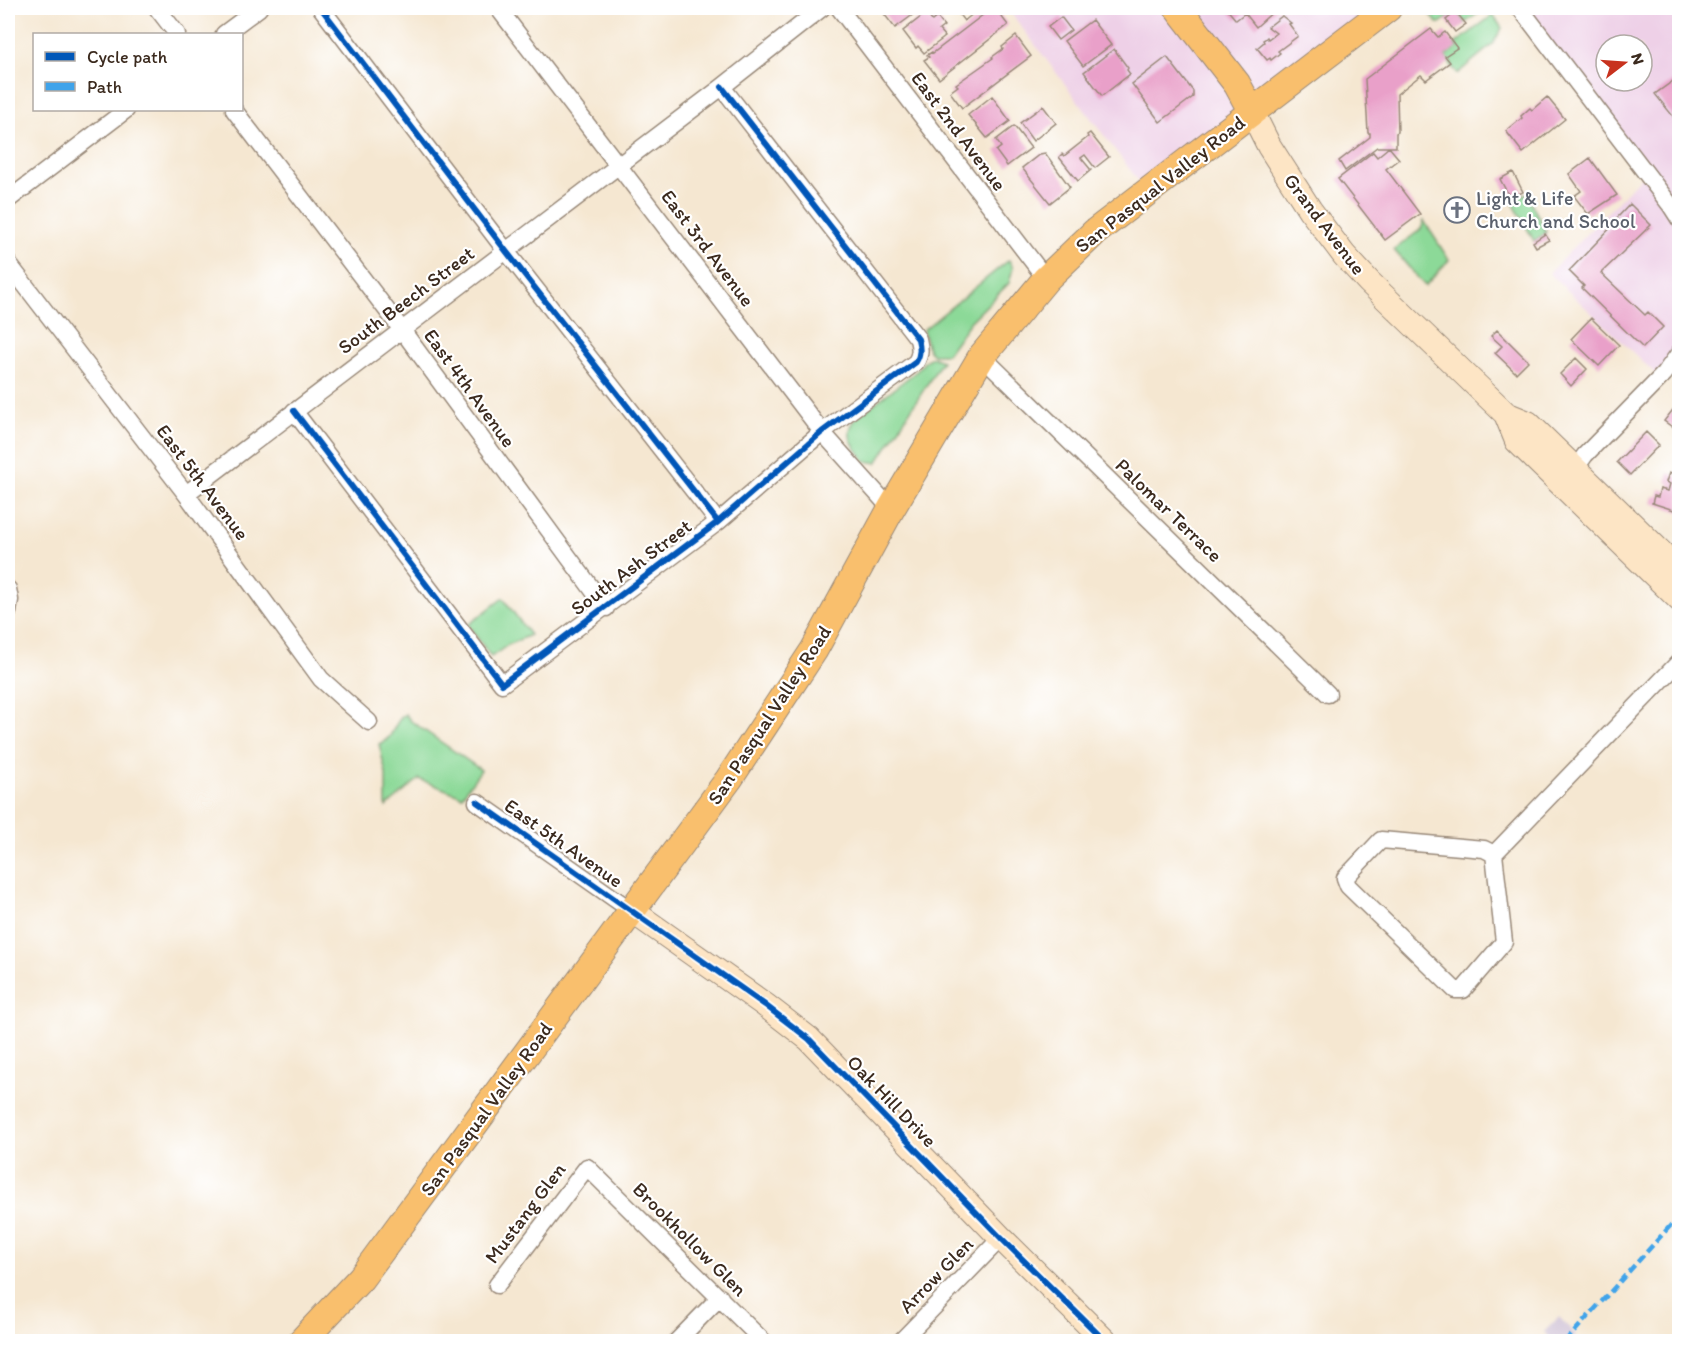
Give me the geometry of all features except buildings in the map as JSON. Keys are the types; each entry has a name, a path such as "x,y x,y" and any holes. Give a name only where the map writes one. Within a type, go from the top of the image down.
{"main road":[{"name":"Grand Avenue","path":"1178,8 1237,84 1269,146 1310,210 1344,255 1506,414 1528,423 1680,571"},
{"name":"San Pasqual Valley Road","path":"301,1341 361,1278 729,779 814,650 891,509 982,356 1046,279 1095,231 1388,8"},
{"name":"Grand Avenue","path":"1506,414 1517,441 1680,600"},
{"name":"Oak Hill Drive","path":"632,911 809,1039 1001,1238 1106,1341"}],"street":[{"path":"157,8 176,33"},
{"path":"225,33 258,8"},
{"path":"321,8 506,251 718,522"},
{"name":"East 3rd Avenue","path":"498,8 822,432 891,509"},
{"name":"South Beech Street","path":"186,494 722,87 822,8"},
{"name":"East 2nd Avenue","path":"839,8 1046,279"},
{"path":"1520,8 1680,220"},
{"name":"South Ash Street","path":"294,411 502,684 606,608 718,522 822,432 916,362 921,349 918,339 722,87"},
{"path":"8,200 125,111"},
{"name":"East 4th Avenue","path":"235,111 402,330 606,608"},
{"name":"East 5th Avenue","path":"8,263 186,494 321,679 369,722"},
{"path":"1575,469 1585,455 1664,374 1680,352"},
{"name":"Palomar Terrace","path":"982,356 1328,694"},
{"path":"8,589 10,600 8,612"},
{"path":"1494,854 1484,849 1381,840 1345,878 1348,886 1455,990 1462,990 1503,942 1494,854 1680,662"},
{"name":"East 5th Avenue","path":"477,802 632,911"},
{"name":"Mustang Glen","path":"497,1285 587,1167"},
{"name":"Brookhollow Glen","path":"587,1167 764,1341"},
{"name":"Arrow Glen","path":"900,1341 1001,1238"},
{"path":"676,1341 720,1297"}],"shaded area":[{"path":"1007,8 1388,8 1147,192"},
{"path":"1520,8 1679,8 1679,352 1660,378 1549,273 1645,173"},
{"path":"1559,1317 1576,1335 1570,1341 1553,1341 1544,1332"}],"green space":[{"path":"1435,8 1485,8 1465,23 1456,12 1437,23 1429,12"},
{"path":"1493,15 1502,28 1493,44 1457,74 1445,56 1457,48 1455,44"},
{"path":"1526,193 1546,231 1534,241 1512,201"},
{"path":"1424,221 1449,260 1425,286 1394,250 1421,229"},
{"path":"1009,260 1013,268 1009,283 970,322 947,354 933,354 928,349 923,330"},
{"path":"932,357 942,361 877,463 865,461 851,440 850,429 853,423 857,417"},
{"path":"503,598 530,635 508,645 491,657 468,625"},
{"path":"405,714 411,721 481,770 462,796 419,779 386,807 386,774 379,744 389,738 400,718"}],"marked path":[{"path":"1565,1342 1680,1215"}],"cycle path":[{"path":"321,8 506,251 718,522"},
{"path":"294,411 502,684 718,522 822,432 916,362 920,350 918,339 722,87"},
{"path":"477,802 765,1005 809,1039 1001,1238 1106,1342"}],"place":[{"name":"Light & Life Church and School","path":"1457,210"}]}
